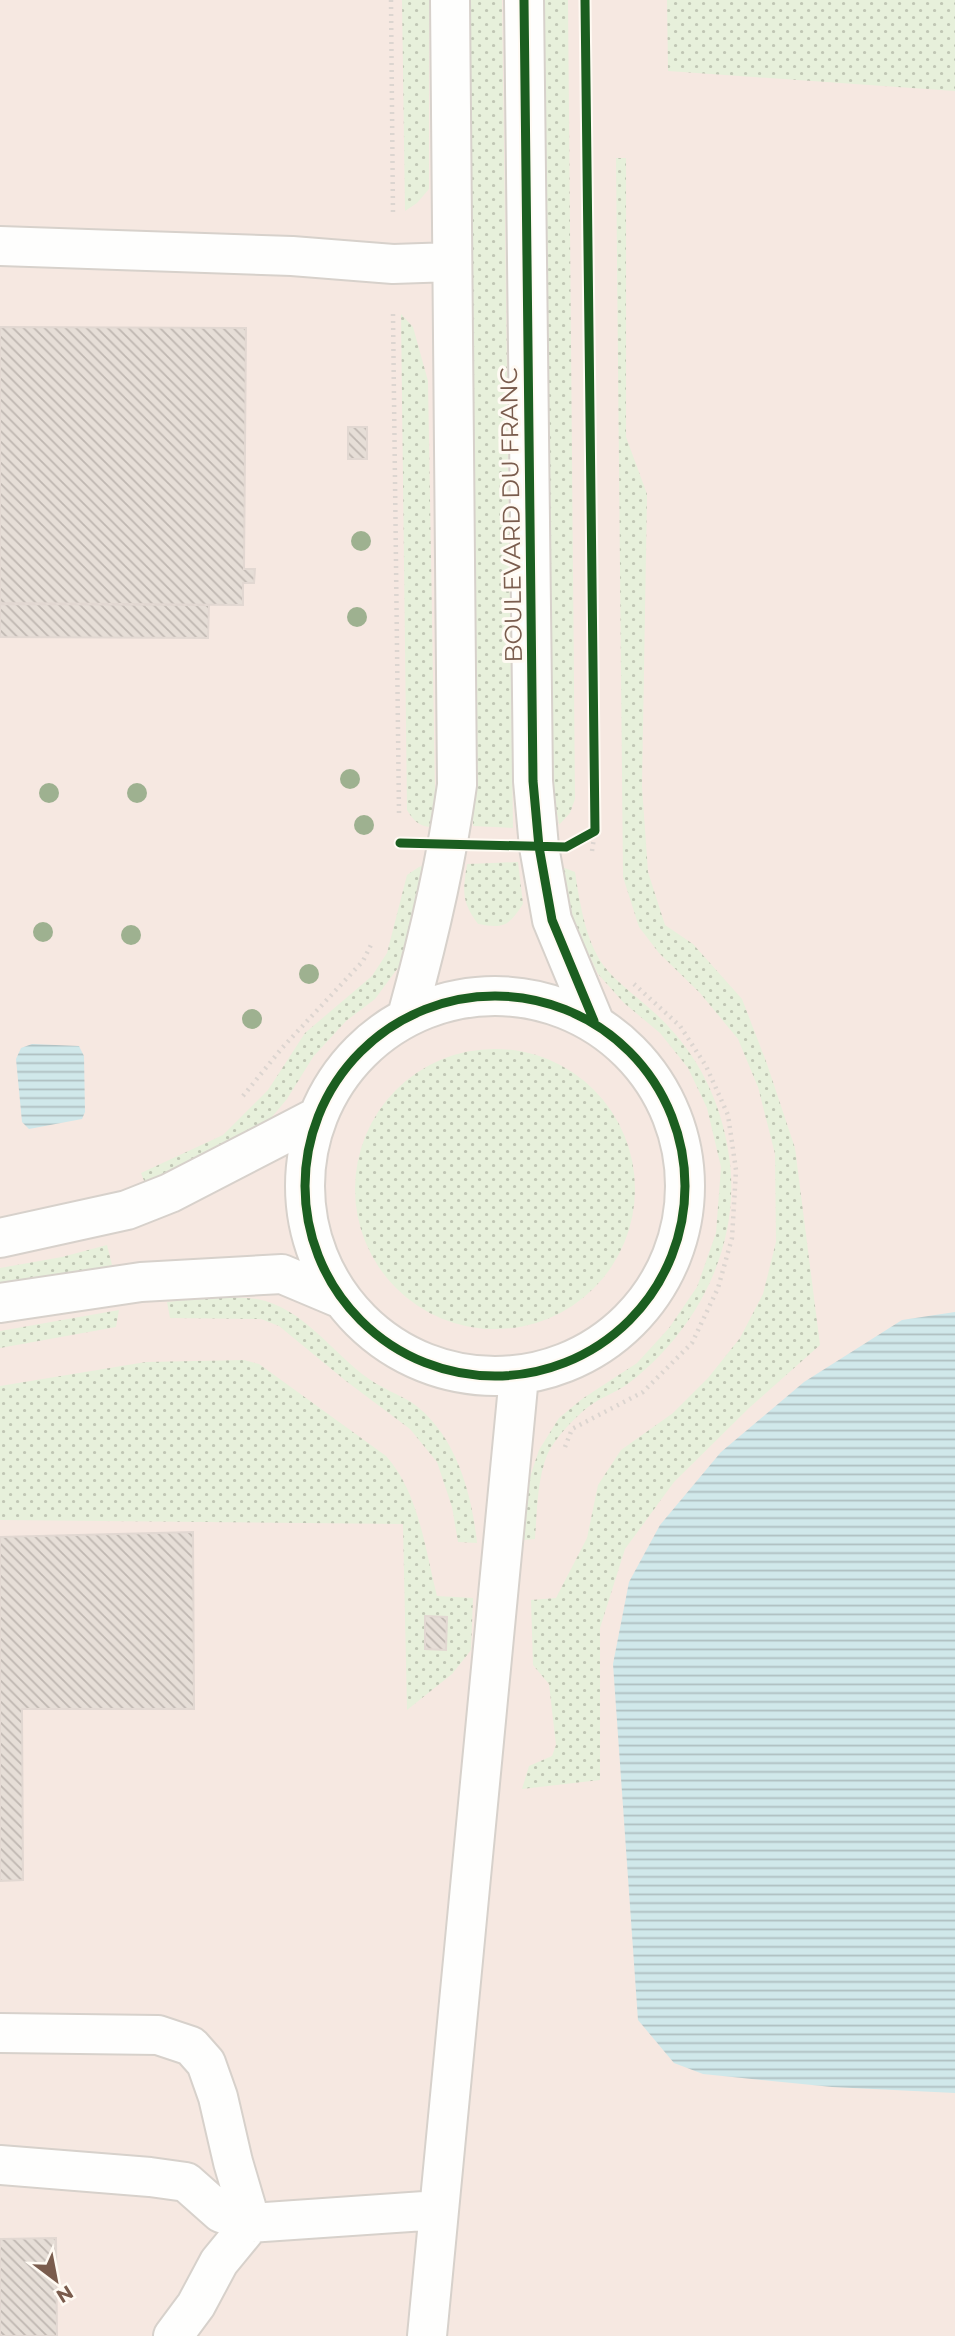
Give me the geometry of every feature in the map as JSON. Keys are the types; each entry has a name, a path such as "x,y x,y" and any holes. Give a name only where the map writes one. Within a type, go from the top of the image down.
{"street":[{"path":"407,1016 449,844 457,785 450,0"},
{"name":"BOULEVARD DU FRANC","path":"524,0 533,781 539,847 552,920 594,1021"},
{"path":"0,246 292,256 393,264 452,262"},
{"path":"469,996 533,998 594,1021 645,1065 678,1125 687,1191 674,1258 637,1314 594,1348 583,1356 519,1376 451,1372 388,1345 339,1298 317,1256 305,1210 305,1163 317,1117 339,1077 369,1043 407,1016 469,996"},
{"path":"0,1238 127,1210 170,1193 317,1117"},
{"path":"0,1303 142,1282 282,1274 339,1298"},
{"path":"427,2336 519,1376"},
{"path":"0,2033 158,2035 191,2046 206,2063 218,2097 251,2223"},
{"path":"0,2165 150,2176 186,2182 221,2213 251,2223 439,2210"},
{"path":"173,2336 196,2305 219,2262 251,2223"}],"path":[{"path":"391,0 399,815"},
{"path":"591,858 595,817"},
{"path":"539,847 566,847 595,831"},
{"path":"240,1100 282,1048 362,961 373,942"},
{"path":"563,1454 572,1429 643,1392 692,1343 718,1288 732,1238 736,1170 728,1115 706,1066 680,1026 628,978"}],"shaded area":[{"path":"0,0 955,0 955,2336 0,2336"}],"green space":[{"path":"402,0 429,0 429,189 417,203 405,211"},
{"path":"468,0 502,0 513,828 473,826"},
{"path":"543,0 568,0 575,799 570,813 559,825 551,780"},
{"path":"667,0 955,0 955,91 668,71"},
{"path":"616,158 626,158 626,437 647,494 642,787 648,872 665,925 693,944 742,999 767,1064 795,1148 820,1345 749,1408 674,1482 625,1549 600,1628 600,1780 522,1789 529,1766 552,1756 556,1745 549,1684 533,1665 531,1600 556,1598 587,1538 598,1485 621,1450 673,1413 708,1378 740,1338 763,1294 776,1242 775,1154 758,1087 738,1039 700,993 659,953 639,927 623,877"},
{"path":"401,314 413,327 428,381 435,790 432,827 417,822 407,810"},
{"path":"518,862 523,904 505,924 478,924 466,902 467,864"},
{"path":"428,864 406,957 375,999 346,1021 313,1057 287,1099 266,1124 148,1191 141,1173 223,1135 268,1090 305,1033 372,976 387,953 407,875"},
{"path":"562,867 575,872 585,924 600,961 673,1031 706,1080 726,1136 731,1189 729,1221 721,1253 710,1283 694,1311 676,1338 654,1362 629,1383 588,1407 550,1449 541,1475 535,1539 523,1540 526,1489 539,1450 559,1418 582,1399 637,1363 669,1328 697,1287 716,1233 721,1167 707,1108 688,1068 660,1033 624,1003 598,974 574,923"},
{"path":"495,1049 522,1052 549,1060 573,1072 594,1090 612,1111 624,1135 632,1162 635,1189 632,1216 624,1243 612,1267 594,1288 573,1306 549,1318 522,1326 495,1329 468,1326 441,1318 417,1306 396,1288 378,1267 366,1243 358,1216 355,1189 358,1162 366,1135 378,1111 396,1090 417,1072 441,1060 468,1052"},
{"path":"107,1245 112,1265 65,1278 0,1290 0,1268 62,1257"},
{"path":"214,1297 257,1299 289,1312 369,1379 411,1402 426,1415 439,1430 459,1465 471,1504 477,1543 458,1542 452,1507 437,1462 410,1429 279,1326 261,1319 170,1318 167,1302"},
{"path":"119,1310 116,1327 0,1348 0,1331"},
{"path":"244,1360 259,1364 386,1456 406,1487 413,1504 437,1596 473,1598 471,1650 452,1674 407,1710 403,1524 0,1520 0,1386 146,1362"}],"water":[{"path":"32,1044 79,1046 84,1056 85,1112 82,1119 29,1129 22,1122 16,1059 21,1048"},
{"path":"955,1312 955,2093 832,2087 703,2074 674,2063 638,2020 613,1664 629,1582 660,1525 721,1452 804,1382 902,1320"}],"building":[{"path":"0,327 246,328 244,569 255,569 254,583 243,583 243,605 0,603"},
{"path":"348,427 367,427 367,459 348,459"},
{"path":"0,604 209,605 208,638 0,637"},
{"path":"193,1532 194,1709 22,1709 23,1880 0,1881 0,1537"},
{"path":"425,1616 447,1617 446,1650 425,1649"},
{"path":"56,2238 57,2336 0,2336 0,2239"}],"cycle path":[{"path":"524,0 533,781 539,847 552,920 594,1021"},
{"path":"400,843 566,847 595,831 585,0"},
{"path":"495,996 550,1004 585,1018 629,1052 663,1096 677,1131 685,1186 677,1241 663,1276 629,1320 585,1354 550,1368 495,1376 440,1368 405,1354 361,1320 327,1276 313,1241 305,1186 313,1131 327,1096 361,1052 405,1018 440,1004 495,996"}]}
